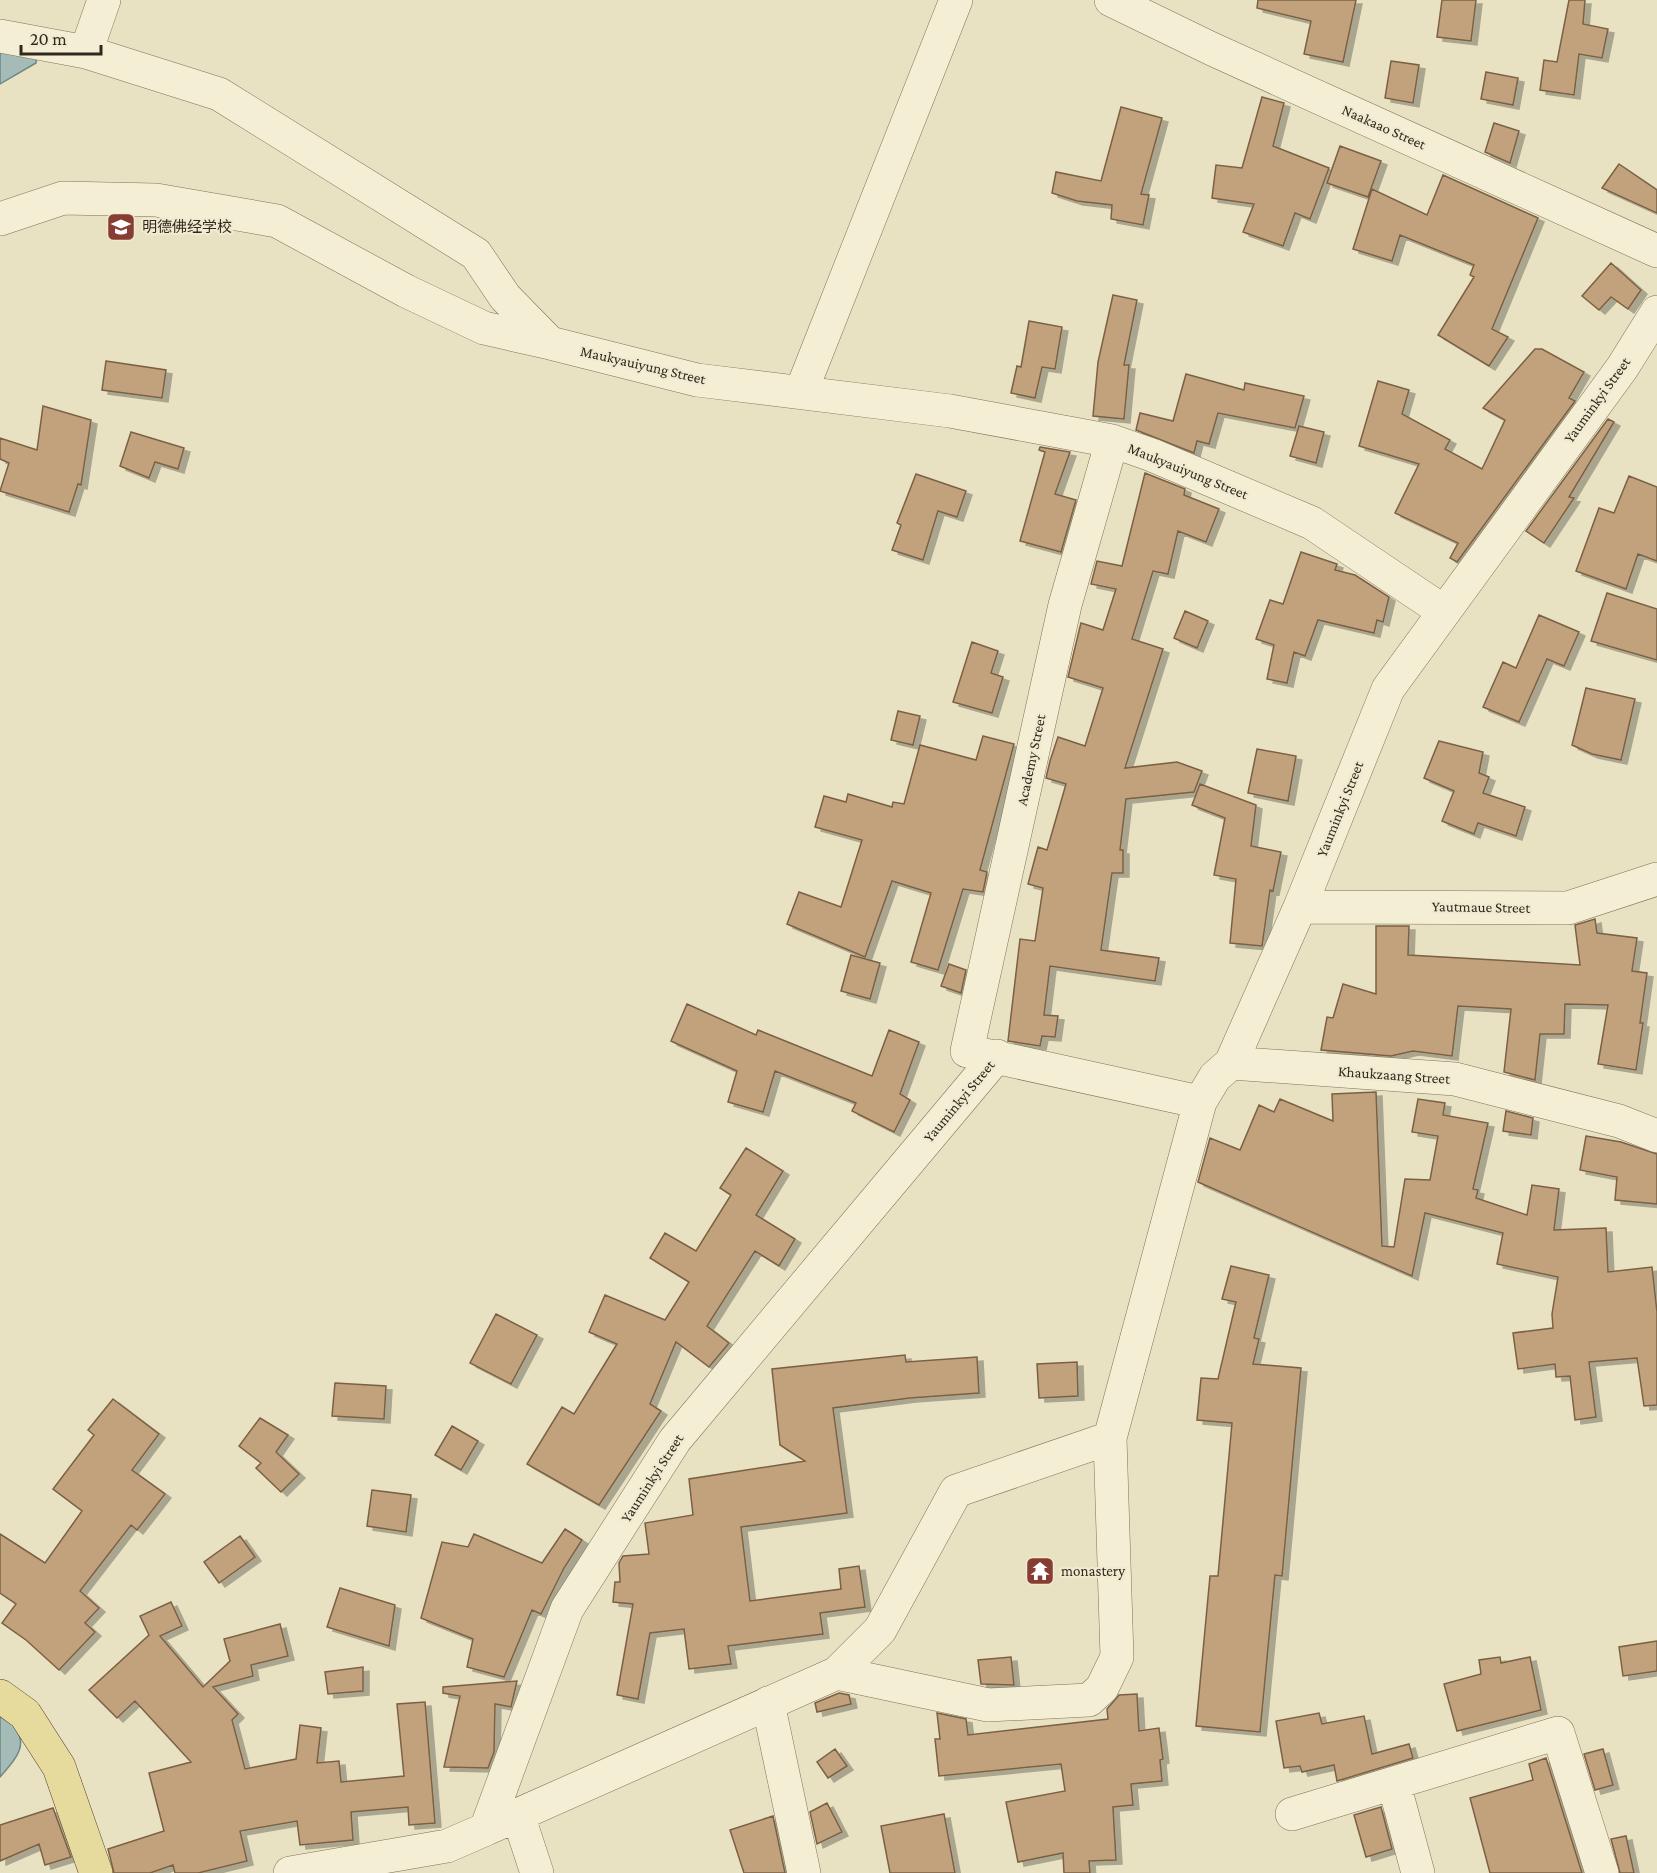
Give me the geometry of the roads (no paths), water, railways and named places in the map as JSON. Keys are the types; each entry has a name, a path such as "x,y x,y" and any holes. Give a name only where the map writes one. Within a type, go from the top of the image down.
{"main road":[{"path":"0,1696 25,1714 59,1767 96,1873"}],"street":[{"path":"86,52 104,0"},
{"path":"801,392 956,0"},
{"name":"Naakaao Street","path":"1112,0 1212,49 1657,251"},
{"path":"0,36 86,52 219,94 477,254 505,297 550,343"},
{"name":"Maukyauiyung Street","path":"0,219 63,198 156,200 277,221 406,291 484,328 698,380 950,411 1112,441 1152,454 1312,523 1443,611"},
{"name":"Yauminkyi Street","path":"486,1829 567,1609 675,1440 997,1056 1200,1102 1215,1077 1231,1063 1300,907 1388,689 1622,368 1657,312"},
{"name":"Academy Street","path":"997,1056 967,1051 1065,605 1112,441"},
{"name":"Yautmaue Street","path":"1300,907 1568,908 1657,879"},
{"name":"Khaukzaang Street","path":"1231,1063 1455,1079 1619,1121 1657,1136"},
{"path":"837,1673 988,1705 1089,1700 1102,1688 1117,1657 1110,1437 1200,1102"},
{"path":"290,1873 446,1859 486,1829 837,1673 880,1630 956,1491 1110,1437"},
{"path":"768,1703 804,1873"},
{"path":"1292,1814 1558,1734 1602,1873"},
{"path":"1394,1784 1418,1873"},
{"path":"518,1815 537,1873"}],"water":[{"path":"0,24 38,32 36,63 0,84"},
{"path":"0,1709 16,1728 21,1743 15,1758 0,1777"}],"place":[{"name":"明德佛经学校","path":"121,227"},
{"name":"monastery","path":"1040,1571"}]}
